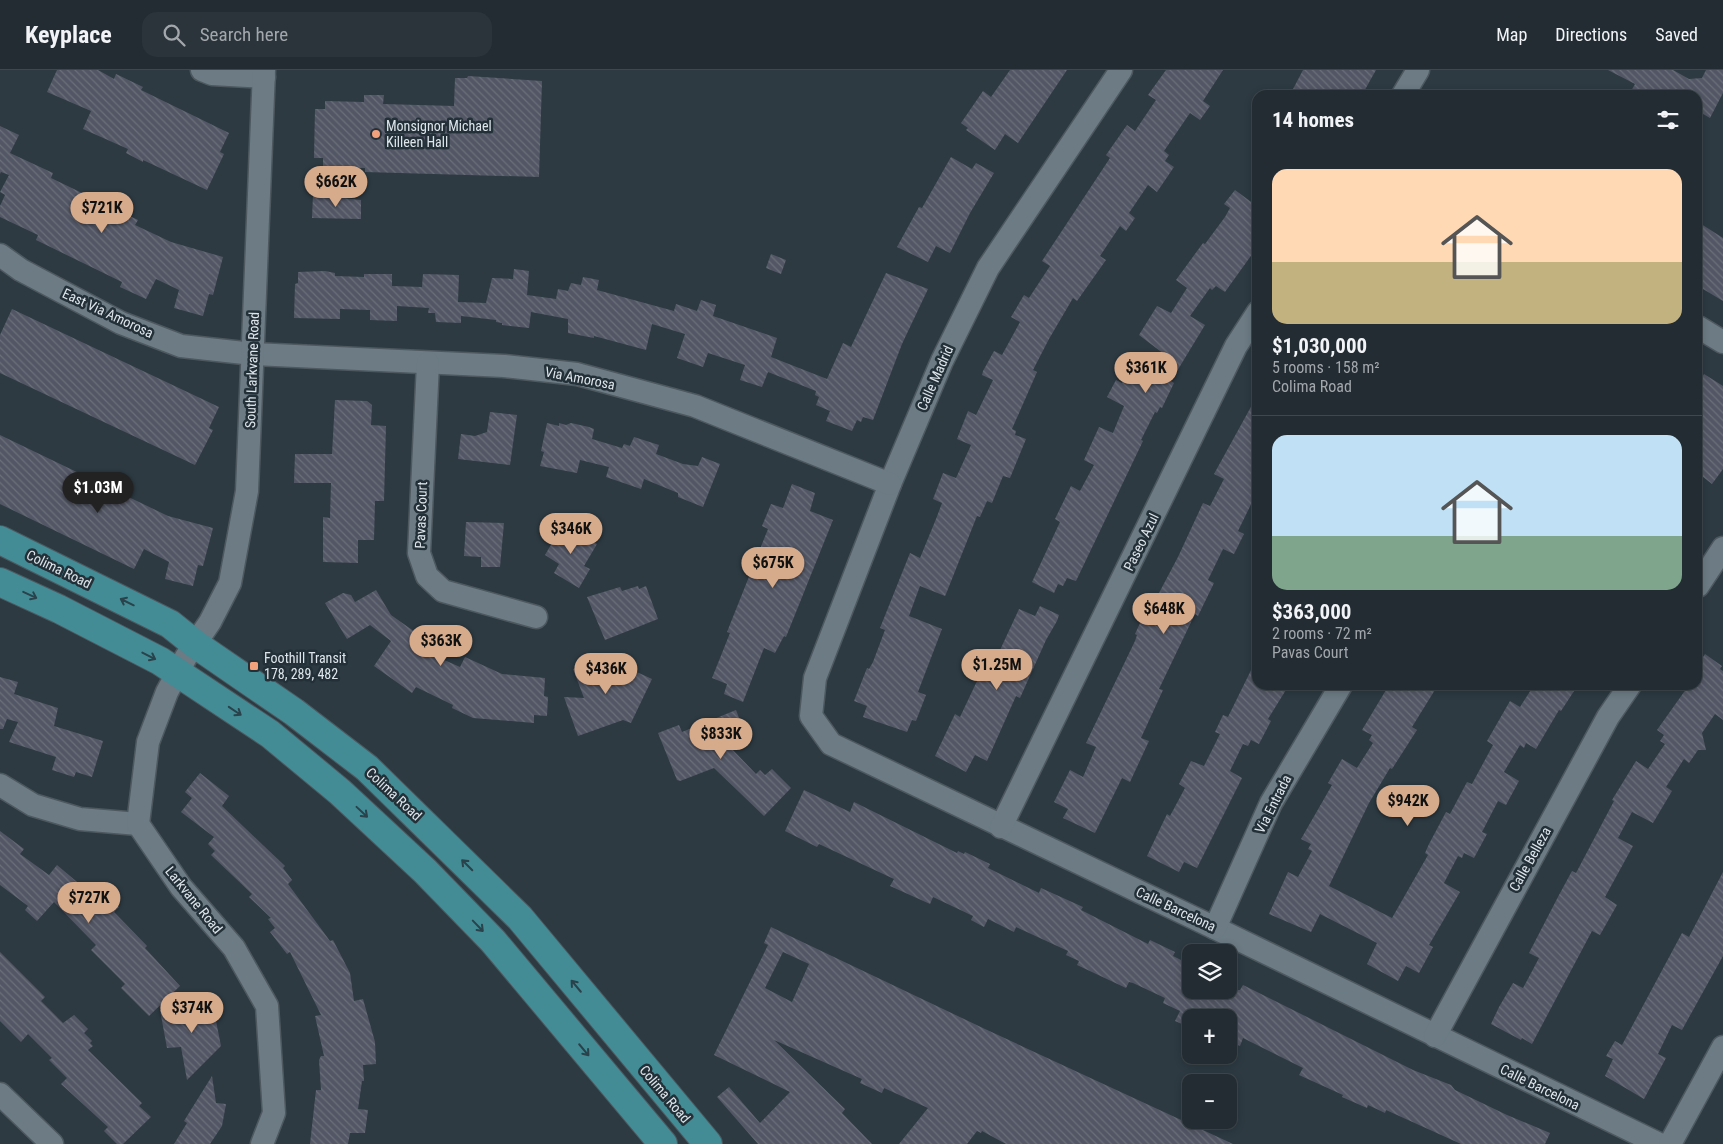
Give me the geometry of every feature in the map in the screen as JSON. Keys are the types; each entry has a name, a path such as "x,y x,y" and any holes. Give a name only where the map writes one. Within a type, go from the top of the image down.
{"main road":[{"name":"Colima Road","path":"0,540 170,624 186,658 270,734 340,792 425,871 493,941 663,1144"},
{"name":"Colima Road","path":"0,582 59,609 160,661 186,658 294,712 367,768 520,918 708,1144"}],"street":[{"path":"202,70 212,74 264,74"},
{"name":"Calle Madrid","path":"811,716 815,678 890,484 942,361 988,268 1121,70"},
{"path":"1406,90 1418,70"},
{"name":"South Larkvane Road","path":"186,658 210,622 230,582 247,491 264,74"},
{"name":"East Via Amorosa","path":"0,256 21,270 121,322 181,346 253,354"},
{"name":"Paseo Azul","path":"1001,827 1236,346 1252,321"},
{"path":"1702,329 1723,342"},
{"name":"Via Amorosa","path":"253,354 504,366 586,377 695,406 890,484"},
{"name":"Pavas Court","path":"428,363 419,553 427,576 443,591 536,617"},
{"path":"1702,580 1723,548"},
{"path":"0,785 33,805 80,819 138,824 148,742 167,692 186,658"},
{"name":"Via Entrada","path":"1215,928 1270,804 1338,690"},
{"name":"Calle Belleza","path":"1434,1036 1608,717 1627,690"},
{"name":"Calle Barcelona","path":"811,716 831,744 1215,928 1658,1144"},
{"name":"Larkvane Road","path":"138,824 181,887 234,948 267,1006 274,1113 262,1144"},
{"path":"1670,1144 1723,1047"},
{"path":"0,1094 52,1144"}],"building":[{"path":"57,70 98,70 114,79 116,74 143,87 141,90 229,133 220,152 224,154 207,190 143,160 143,162 126,153 128,149 83,129 91,111 47,92"},
{"path":"1010,70 1067,70 1018,143 1005,134 995,150 966,130 968,128 961,123 983,91 991,97"},
{"path":"1166,70 1223,70 1203,101 1210,106 1200,120 1190,113 1164,151 1169,155 1165,161 1174,167 1157,192 1148,185 1129,213 1135,218 1126,231 1120,226 1100,256 1106,260 1077,301 1073,298 1049,339 1033,370 1037,372 1012,429 1016,431 1015,435 1026,439 1010,478 1003,476 992,503 987,501 980,517 977,516 945,596 920,586 909,616 942,629 918,692 926,695 916,721 912,720 907,732 863,717 867,706 854,701 867,668 869,669 873,662 885,630 880,628 910,553 920,558 936,519 942,503 933,499 943,473 956,478 971,445 957,439 968,411 976,415 993,380 982,375 983,371 994,351 1002,355 1020,322 1011,317 1024,295 1029,298 1050,266 1042,261 1110,158 1106,155 1127,125 1135,131 1156,100 1148,95"},
{"path":"1303,70 1376,70 1365,90 1293,90"},
{"path":"1608,70 1673,70 1689,79 1702,78 1706,70 1723,70 1723,93 1710,118 1702,113 1702,90 1632,90 1635,84"},
{"path":"468,76 542,81 539,177 365,172 365,168 323,167 323,158 314,158 315,109 325,109 325,101 364,102 364,95 384,95 383,104 454,106 455,78 467,78"},
{"path":"0,126 19,135 10,153 53,173 51,178 138,220 135,225 171,242 223,257 213,295 209,294 203,316 174,308 179,290 156,279 146,299 120,287 122,282 36,240 38,235 0,217 0,206 5,195 0,192 9,175 1,172 0,174"},
{"path":"951,157 972,169 976,163 994,173 970,213 950,253 936,246 928,262 897,247 919,207 922,208"},
{"path":"1235,190 1252,203 1252,254 1225,292 1216,286 1212,290 1210,288 1190,316 1205,325 1171,381 1174,383 1162,408 1160,407 1157,413 1155,412 1076,581 1067,578 1063,586 1058,584 1054,593 1032,582 1060,522 1055,519 1071,486 1080,491 1094,465 1084,460 1099,427 1113,433 1124,406 1107,397 1116,380 1122,383 1129,369 1152,379 1164,354 1139,335 1157,306 1171,313 1187,288 1176,280 1225,217 1230,208 1224,204"},
{"path":"313,195 361,200 361,219 312,218"},
{"path":"1702,225 1723,238 1723,301 1702,288"},
{"path":"771,254 786,260 781,274 766,268"},
{"path":"514,269 529,271 527,295 556,299 558,289 568,291 571,283 581,285 583,277 599,280 597,290 674,311 676,304 697,311 701,300 716,305 713,316 777,338 771,357 827,379 843,343 851,347 886,273 928,289 902,344 873,420 863,417 861,422 857,420 852,431 826,421 830,411 816,405 819,397 815,395 816,391 768,372 762,387 740,380 745,365 708,353 703,367 677,358 685,334 652,324 646,350 594,336 594,338 568,333 568,319 531,312 529,328 502,325 502,323 496,322 496,320 461,316 461,323 436,322 435,313 428,313 429,308 397,306 397,321 370,320 370,310 340,309 340,319 294,318 295,284 298,283 298,272 325,271 335,273 335,276 364,277 364,274 392,274 392,286 422,287 423,274 459,275 458,302 486,303 492,278 513,279"},
{"path":"12,309 219,407 209,428 213,430 195,465 0,373 0,335"},
{"path":"1704,374 1723,386 1723,469 1712,484 1702,476 1702,377"},
{"path":"335,400 367,401 372,405 371,425 386,426 384,501 375,501 374,540 358,540 358,563 323,562 323,517 330,518 331,483 294,483 295,454 332,454"},
{"path":"1252,405 1252,502 1238,531 1244,534 1234,554 1223,549 1208,580 1214,583 1198,616 1195,614 1159,689 1163,690 1141,738 1149,741 1130,782 1122,778 1095,833 1063,818 1068,809 1054,802 1070,770 1083,777 1096,747 1086,743 1135,641 1137,635 1135,634 1147,608 1150,610 1178,557 1203,503 1210,506 1224,479 1214,474"},
{"path":"490,412 517,415 510,465 458,459 461,434 475,436 487,432"},
{"path":"547,423 559,426 559,423 566,425 571,423 589,427 594,429 592,439 622,448 624,444 630,446 634,437 659,445 656,454 683,464 698,466 702,457 720,464 703,507 678,497 678,493 644,479 641,489 606,477 609,467 580,460 577,473 540,466 544,452 541,451"},
{"path":"0,435 168,516 213,528 203,566 198,565 193,586 165,579 169,562 144,549 134,569 0,504"},
{"path":"792,484 815,493 810,511 833,520 786,637 784,636 775,653 764,648 743,702 724,694 727,684 712,678 730,633 727,632 768,529 762,526 771,504 783,508"},
{"path":"466,522 504,523 500,567 481,567 481,557 464,556"},
{"path":"563,524 597,544 584,566 590,569 579,588 554,573 559,564 545,555"},
{"path":"638,586 639,589 646,586 658,619 605,640 587,597 620,587 622,591"},
{"path":"376,590 391,615 432,644 426,652 460,667 465,657 502,674 545,678 544,696 548,697 547,716 534,715 534,723 473,718 452,708 453,705 416,687 412,693 374,666 391,641 370,625 347,639 325,603 343,593 351,595 355,602"},
{"path":"1040,606 1059,615 1057,621 1046,640 1020,698 1016,696 987,761 975,755 966,772 935,756 955,714 960,717 987,660 994,663 1019,609 1035,616"},
{"path":"1705,654 1722,666 1720,669 1723,671 1723,720 1715,714 1702,733 1706,750 1698,750 1689,763 1684,759 1666,787 1672,791 1653,823 1632,812 1618,838 1633,846 1605,897 1617,905 1600,935 1592,931 1532,1044 1522,1038 1521,1040 1491,1024 1499,1007 1513,983 1523,988 1539,958 1529,953 1572,871 1576,873 1614,801 1612,800 1636,761 1648,769 1665,744 1660,741 1664,735 1657,730 1685,690 1702,690 1702,659"},
{"path":"606,658 652,679 631,723 623,720 578,736 564,697 584,698 573,669"},
{"path":"1252,668 1252,690 1286,690 1268,719 1271,721 1259,744 1251,740 1248,746 1243,744 1230,771 1242,778 1197,868 1184,862 1179,872 1147,856 1167,814 1170,816 1185,788 1179,784 1191,761 1204,766 1220,734 1215,732 1223,715 1228,717"},
{"path":"0,677 18,682 14,694 58,708 54,726 103,741 92,777 76,772 74,777 52,770 56,757 9,742 18,722 7,719 3,729 0,729"},
{"path":"1386,690 1435,690 1412,727 1417,730 1392,769 1390,768 1369,803 1329,886 1392,918 1428,855 1425,853 1446,812 1450,814 1467,782 1472,784 1493,745 1487,741 1510,701 1520,707 1531,690 1575,690 1561,711 1559,710 1536,749 1526,743 1524,748 1520,745 1504,772 1519,781 1506,805 1498,801 1482,832 1487,834 1474,858 1464,853 1462,858 1458,856 1444,883 1460,892 1429,945 1433,947 1419,973 1406,966 1398,981 1367,964 1377,943 1320,914 1311,932 1269,914 1288,872 1298,877 1312,851 1308,849 1311,844 1301,839 1332,785 1328,783 1342,759 1357,768 1373,743 1369,740 1372,735 1362,730"},
{"path":"736,710 746,736 736,740 738,745 731,748 756,774 760,770 765,775 772,769 791,788 764,816 714,768 680,781 677,780 658,733 679,725 682,732"},
{"path":"200,773 229,796 222,806 285,866 283,868 292,880 288,884 330,941 333,940 350,973 354,1001 363,999 375,1042 376,1064 363,1065 364,1081 362,1081 358,1109 368,1110 365,1133 350,1133 348,1144 310,1144 316,1090 321,1090 319,1060 321,1056 324,1056 315,1016 321,1015 290,952 287,954 270,932 275,928 268,919 271,918 249,897 252,894 211,855 215,851 208,844 214,837 181,812 192,798 185,792"},
{"path":"804,790 850,812 854,802 957,853 958,851 964,854 965,852 990,864 988,868 1039,893 1041,888 1083,907 1081,910 1148,944 1150,940 1175,952 1173,956 1182,960 1182,999 1237,999 1237,990 1240,990 1243,985 1413,1070 1451,1085 1455,1090 1550,1133 1545,1144 1461,1144 1386,1110 1385,1113 1368,1105 1367,1108 1299,1075 1303,1068 1243,1038 1240,1046 1237,1045 1237,1009 1182,1009 1182,1024 1175,1021 1180,1011 1163,1003 1165,998 1133,983 1129,982 1126,988 1077,965 1079,961 1066,955 1068,951 1016,927 1014,932 988,919 984,927 971,920 973,916 933,897 930,904 890,886 894,879 819,844 817,847 785,831"},
{"path":"0,831 24,849 20,854 49,875 57,865 83,887 88,882 99,894 103,890 119,907 114,912 147,946 145,948 180,986 149,1016 121,988 125,984 91,950 96,945 54,902 37,921 25,910 28,906 0,885"},
{"path":"1723,872 1723,956 1682,1030 1672,1025 1658,1054 1666,1058 1644,1099 1605,1076 1613,1059 1606,1056 1615,1041 1622,1045 1682,933 1689,937"},
{"path":"771,927 1182,1120 1182,1129 1201,1129 1233,1144 1006,1144 982,1131 981,1133 977,1131 967,1144 899,1144 928,1108 884,1088 882,1093 860,1083 862,1079 774,1040 845,1109 842,1113 872,1144 758,1144 717,1097 729,1087 760,1123 790,1092 714,1055 768,945 764,943","holes":["783,952 809,964 792,1002 765,988"]},
{"path":"0,952 45,997 41,1001 63,1023 74,1015 88,1029 84,1033 92,1041 90,1043 93,1046 88,1050 142,1103 139,1106 151,1117 123,1144 117,1144 104,1131 108,1127 61,1084 67,1078 49,1060 52,1058 28,1034 21,1042 0,1021"},
{"path":"206,1002 208,1012 214,1011 221,1046 187,1080 181,1047 167,1048 160,1010"},
{"path":"212,1076 216,1103 226,1104 222,1126 210,1144 174,1144 187,1123 184,1121"}],"place":[{"name":"Monsignor Michael Killeen Hall","path":"376,134"},
{"name":"Foothill Transit 178, 289, 482","path":"254,666"}]}
